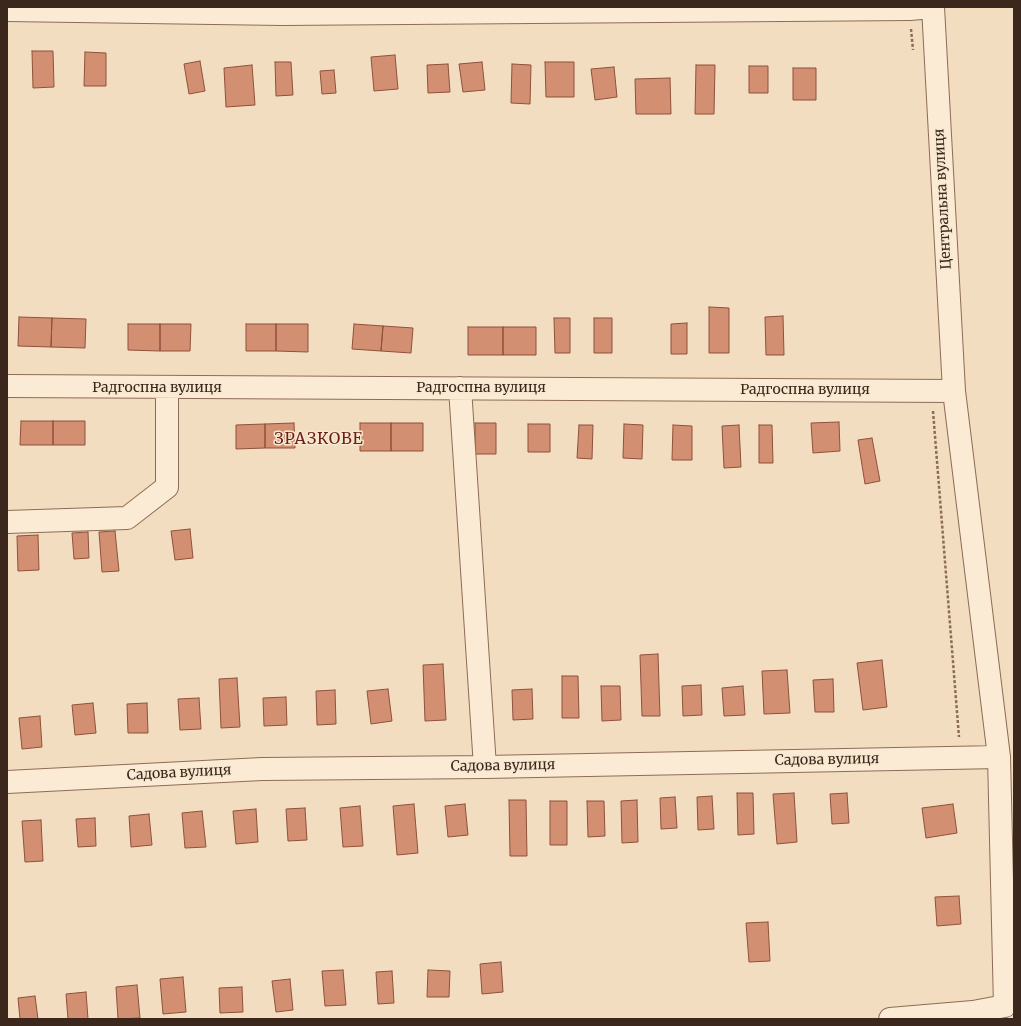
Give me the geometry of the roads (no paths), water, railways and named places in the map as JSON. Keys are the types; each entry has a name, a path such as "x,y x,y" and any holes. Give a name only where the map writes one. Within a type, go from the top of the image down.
{"street":[{"path":"7,10 290,14 910,9 933,7"},
{"name":"Центральна вулиця","path":"890,1019 973,1012 1005,1006 999,757 954,391 933,7"},
{"name":"Радгоспна вулиця","path":"7,386 954,391"},
{"path":"7,522 127,518 167,487 167,388"},
{"path":"460,388 485,767"},
{"name":"Садова вулиця","path":"7,782 262,769 485,767 999,757"}],"district":[{"name":"ЗРАЗКОВЕ","path":"319,439"}]}
